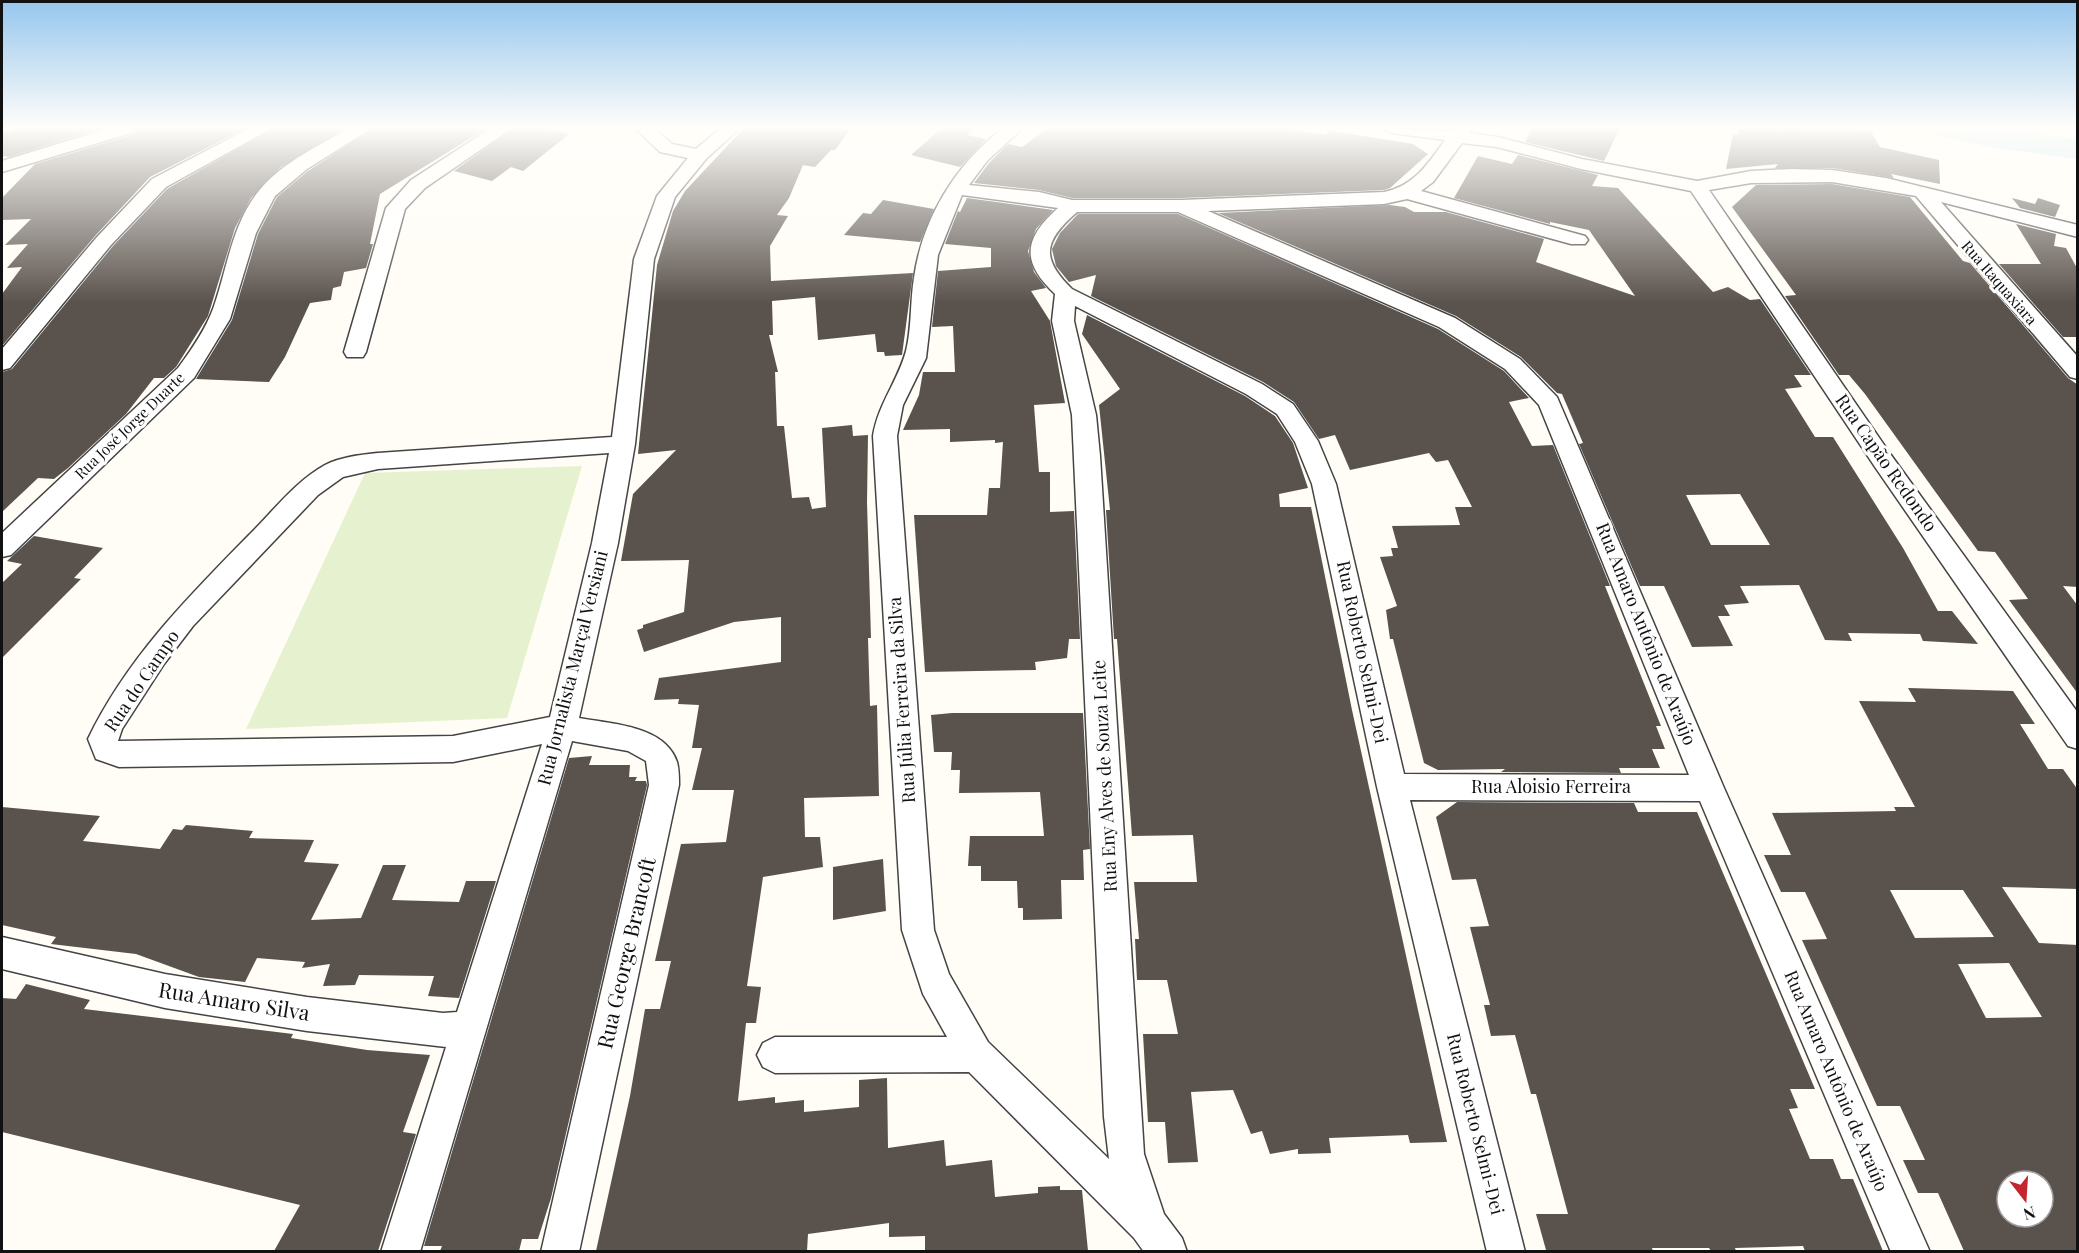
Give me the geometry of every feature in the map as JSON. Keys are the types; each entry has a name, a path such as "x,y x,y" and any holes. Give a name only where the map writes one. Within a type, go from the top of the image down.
{"street":[{"path":"2,363 104,241 156,186"},
{"name":"Rua José Jorge Duarte","path":"2,548 186,373 213,332 222,312 251,219 268,191 274,186"},
{"path":"355,352 396,208 416,186"},
{"name":"Rua Jornalista Marçal Versiani","path":"400,1251 562,727 605,543 623,444 644,259 666,196 674,186"},
{"name":"Rua Júlia Ferreira da Silva","path":"959,186 943,213 931,242 924,279 922,326 917,353 905,383 889,412 885,436 918,930 935,982 976,1054 1149,1224"},
{"path":"957,189 1039,198 1072,206 1181,206 1384,198 1407,193 1415,186"},
{"path":"1891,186 1922,192 2078,231"},
{"name":"Rua Capão Redondo","path":"1697,187 1883,461 2078,737"},
{"name":"Rua Itaquaxiara","path":"1922,192 2078,372"},
{"path":"1407,193 1578,240"},
{"name":"Rua Roberto Selmi-Dei","path":"1072,206 1043,235 1037,249 1040,264 1052,282 1065,293 1254,389 1285,409 1306,441 1324,483 1392,787 1506,1251"},
{"name":"Rua Amaro Antônio de Araújo","path":"1181,206 1440,318 1494,348 1530,378 1549,402 1709,788 1911,1251"},
{"name":"Rua Eny Alves de Souza Leite","path":"1065,293 1063,321 1084,415 1088,456 1122,1117 1126,1154 1149,1224 1168,1251"},
{"name":"Rua do Campo","path":"562,727 481,745 453,748 119,754 106,750 103,739 111,722 154,656 184,619 309,489 334,471 353,464 623,444"},
{"name":"Rua George Brancoft","path":"560,1251 664,785 663,763 656,752 633,740 562,727"},
{"name":"Rua Aloisio Ferreira","path":"1392,787 1709,788"},
{"name":"Rua Amaro Silva","path":"2,953 165,991 307,1014 443,1030 470,1028"},
{"path":"775,1055 976,1054"}],"green space":[{"path":"582,466 507,718 246,729 365,473"}],"building":[{"path":"13,186 141,186 95,236 2,346 2,294 22,267 7,268 28,244 5,245 31,219 2,220 2,198"},
{"path":"171,186 262,186 251,198 235,228 208,316 176,367 164,378 154,378 126,414 68,468 54,479 38,478 2,512 2,372 12,369 113,246"},
{"path":"290,186 392,186 380,194 370,244 373,244 366,268 344,272 341,286 333,288 331,300 310,303 285,357 269,382 196,379 232,320 258,234 277,197"},
{"path":"689,186 794,186 777,215 788,216 770,246 771,281 913,273 902,355 885,356 884,352 877,352 875,334 818,340 815,297 772,301 773,335 769,335 778,372 775,372 777,426 784,426 792,498 809,497 812,509 826,507 822,428 852,425 853,436 868,435 870,706 877,705 879,796 804,798 805,837 820,837 823,867 763,877 747,986 761,987 756,1023 746,1023 738,1101 775,1097 775,1103 804,1100 804,1112 859,1107 859,1080 887,1078 888,1148 944,1140 946,1166 992,1160 995,1197 1038,1193 1038,1187 1060,1186 1060,1190 1082,1190 1088,1251 925,1251 925,1236 889,1237 889,1223 808,1234 807,1251 596,1251 630,1096 645,1009 660,1009 671,961 655,961 681,844 726,842 734,790 692,790 702,748 692,748 699,705 678,704 679,699 654,700 659,678 781,662 781,617 734,622 644,652 637,630 643,628 643,625 684,612 689,560 621,561 633,494 676,450 638,454 657,265 673,211"},
{"path":"1006,186 1392,186 1384,190 1181,198 1072,198 1039,190"},
{"path":"1461,186 1618,188 1713,292 1728,287 1750,300 1760,299 1811,375 1794,375 1802,387 1785,389 1815,437 1833,437 1903,548 1938,611 1952,611 1978,644 1923,641 1920,634 1848,633 1852,641 1825,640 1799,585 1740,586 1749,603 1724,605 1730,616 1718,616 1733,646 1692,647 1664,586 1640,586 1579,444 1583,443 1562,394 1557,393 1521,357 1456,316 1218,213 1390,205 1405,207 1414,212 1446,212 1544,239 1536,262 1635,296 1589,230 1550,222 1550,224 1454,198","holes":["1740,494 1770,545 1711,545 1686,495"]},
{"path":"1754,186 1847,186 1910,197 1963,261 1970,263 2068,378 2078,385 2078,587 2063,586 2078,606 2078,694 2009,600 2028,599 1995,552 1978,551 1865,394 1849,375 1839,375 1785,296 1796,295 1732,207"},
{"path":"967,198 1053,210 1036,229 1028,251 1034,272 1046,288 1031,291 1050,321 1065,403 1034,405 1039,472 1050,472 1050,512 1074,511 1080,639 1069,639 1067,658 1035,662 1036,670 925,672 914,515 987,515 989,488 1000,488 1003,442 995,443 995,440 950,442 950,429 903,430 919,395 923,372 955,372 953,326 932,327 938,271 991,267 991,248 945,244 958,211 960,212"},
{"path":"2012,198 2035,204 2038,198 2060,205 2055,217 2020,208"},
{"path":"883,200 934,209 920,242 844,235 863,213 871,214"},
{"path":"1078,214 1178,214 1438,329 1504,371 1529,398 1509,402 1532,446 1553,445 1610,586 1605,586 1661,726 1656,726 1665,749 1652,749 1660,768 1619,768 1621,773 1501,772 1505,769 1438,770 1424,763 1393,639 1390,639 1386,610 1397,606 1380,557 1393,556 1391,548 1398,548 1392,526 1460,525 1455,507 1472,507 1448,460 1436,462 1429,453 1350,470 1335,435 1319,439 1294,402 1263,382 1091,296 1096,275 1069,282 1056,266 1052,249 1060,233"},
{"path":"2016,224 2056,234 2054,246 2066,248 2078,270 2078,337 2063,337 1999,264 2041,264"},
{"path":"1087,315 1245,396 1275,416 1293,443 1308,488 1279,494 1280,507 1311,507 1352,710 1447,1142 1410,1143 1408,1135 1329,1138 1331,1153 1298,1154 1298,1149 1270,1154 1262,1131 1251,1134 1233,1090 1191,1092 1198,1162 1168,1163 1165,1122 1148,1122 1143,1034 1178,1034 1167,980 1137,980 1135,939 1139,939 1134,882 1197,882 1193,835 1132,836 1117,639 1114,639 1106,510 1110,510 1099,405 1120,389 1082,334"},
{"path":"34,536 103,548 74,578 81,579 2,658 2,583 22,564 7,561"},
{"path":"1908,688 2013,691 2035,724 2020,724 2048,769 2063,769 2078,790 2078,889 2002,887 2039,943 2078,945 2078,1251 1964,1251 1938,1193 1918,1193 1903,1160 1925,1160 1900,1106 1877,1106 1802,940 1827,939 1805,892 1781,892 1764,855 1791,855 1772,813 1896,811 1894,807 1915,807 1859,701 1916,702","holes":["1890,890 1963,890 1994,937 1915,938","2009,963 2042,1017 1986,1018 1958,964"]},
{"path":"1083,713 1090,849 1083,850 1084,880 1061,880 1062,919 1023,920 1023,908 1018,908 1017,881 981,881 981,866 968,866 970,836 1044,836 1040,792 959,793 960,770 951,770 952,752 934,752 931,715"},
{"path":"592,756 589,765 630,765 629,777 637,777 635,781 646,781 647,785 551,1198 538,1239 522,1239 519,1251 440,1251 442,1246 424,1246 569,758"},
{"path":"1457,802 1634,803 1638,812 1697,812 1815,1089 1790,1089 1798,1108 1789,1109 1810,1159 1833,1159 1841,1179 1853,1179 1883,1251 1805,1251 1803,1246 1735,1248 1736,1251 1711,1251 1709,1248 1652,1248 1653,1251 1546,1250 1536,1214 1568,1214 1536,1094 1531,1094 1515,1035 1491,1036 1484,1005 1490,1005 1470,927 1489,926 1476,879 1452,880 1436,817"},
{"path":"2,807 100,816 83,841 160,849 173,829 182,830 186,825 253,831 249,838 314,840 304,862 339,864 311,920 361,918 383,865 406,865 392,900 459,902 466,881 496,881 459,998 428,996 434,976 359,975 355,985 323,986 330,964 302,968 305,962 257,958 245,982 199,977 136,954 51,944 56,937 2,925"},
{"path":"883,859 886,911 833,920 833,867"},
{"path":"26,984 90,1000 84,1009 293,1034 291,1038 367,1050 430,1055 403,1132 416,1134 378,1251 274,1251 300,1205 2,1132 2,998 16,999"}]}
